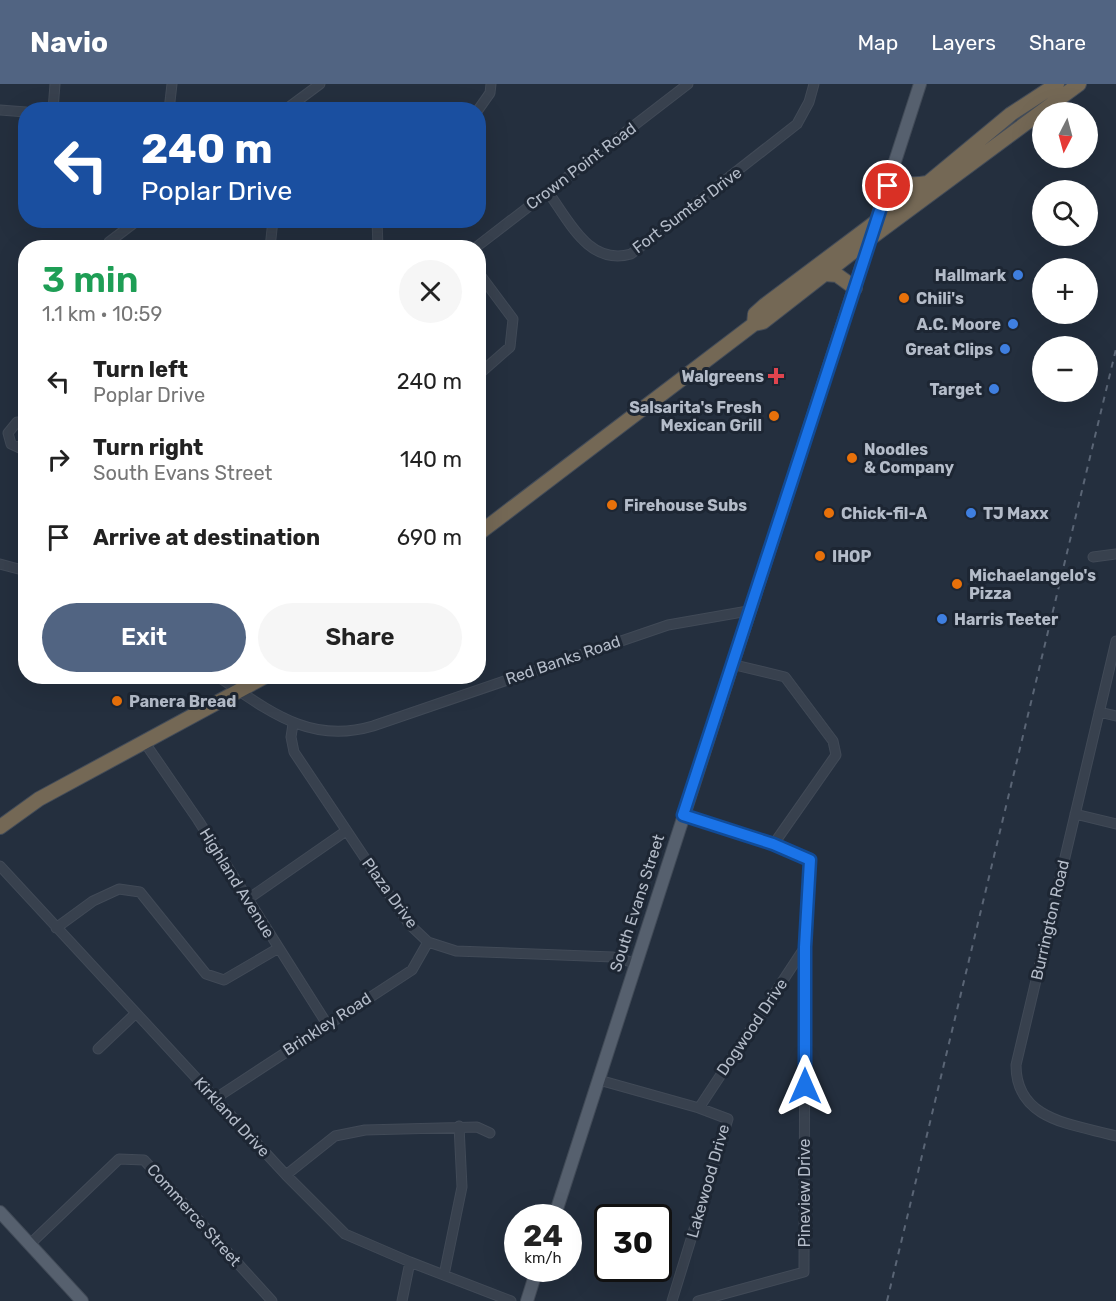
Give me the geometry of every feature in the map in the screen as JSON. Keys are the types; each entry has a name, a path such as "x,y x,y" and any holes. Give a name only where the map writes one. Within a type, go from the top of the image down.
{"highway":[{"path":"1057,89 1060,91 1068,84"},
{"path":"753,324 754,314 765,305 929,182 1011,114 1057,89 1079,84"},
{"path":"486,528 753,324 763,322 1027,121 1057,89"},
{"path":"893,170 903,182 910,186 929,182"},
{"path":"825,274 837,275 855,288"},
{"path":"0,827 39,799 252,684"}],"main road":[{"name":"South Evans Street","path":"559,1204 748,611 872,237 920,84"},
{"path":"0,1212 82,1301"},
{"path":"526,1301 533,1282"}],"street":[{"path":"54,102 55,84"},
{"path":"170,102 172,84"},
{"path":"296,102 320,84"},
{"path":"484,102 490,93 491,84"},
{"name":"Crown Point Road","path":"485,240 688,84"},
{"name":"Fort Sumter Drive","path":"548,192 592,249 614,257 632,254 797,124 809,102 814,84"},
{"path":"0,110 18,111"},
{"path":"112,240 127,228"},
{"path":"486,283 513,319 513,334 510,347 486,368"},
{"path":"18,422 9,433 11,444 18,447"},
{"path":"1093,557 1116,554"},
{"path":"0,564 18,569"},
{"name":"Red Banks Road","path":"229,684 293,724 329,733 360,730 668,625 748,611"},
{"name":"Burrington Road","path":"1116,641 1016,1065 1016,1081 1029,1105 1042,1114 1116,1136"},
{"path":"683,815 773,844 836,755 833,741 785,677 732,664"},
{"path":"1100,712 1116,716"},
{"name":"Plaza Drive","path":"293,724 294,752 409,924 428,942 456,951 613,957 635,963"},
{"name":"Highland Avenue","path":"145,743 327,1024"},
{"path":"1075,814 1116,824"},
{"path":"248,899 346,831"},
{"name":"Pineview Drive","path":"698,1301 804,1272 805,947 810,860 773,844"},
{"name":"Kirkland Drive","path":"0,866 135,1014 286,1175 345,1234 511,1301"},
{"path":"56,928 93,901 119,889 140,892 206,974 224,980 277,949"},
{"name":"Brinkley Road","path":"216,1098 412,970 428,942"},
{"name":"Dogwood Drive","path":"699,1108 805,947"},
{"path":"98,1049 135,1014"},
{"name":"Lakewood Drive","path":"599,1080 699,1108 728,1119 672,1301"},
{"path":"444,1275 462,1187 459,1126"},
{"path":"286,1175 335,1137 365,1130 477,1126 490,1133"},
{"name":"Commerce Street","path":"30,1244 119,1159 144,1160 272,1301"},
{"path":"402,1301 410,1262"}],"railway":[{"path":"887,1301 1116,349"}],"place":[{"name":"Hallmark","path":"1018,275"},
{"name":"Chili's","path":"904,298"},
{"name":"A.C. Moore","path":"1013,324"},
{"name":"Great Clips","path":"1005,349"},
{"name":"Walgreens","path":"776,376"},
{"name":"Target","path":"994,389"},
{"name":"Salsarita's Fresh Mexican Grill","path":"774,416"},
{"name":"Noodles & Company","path":"852,458"},
{"name":"Firehouse Subs","path":"612,505"},
{"name":"Chick-fil-A","path":"829,513"},
{"name":"TJ Maxx","path":"971,513"},
{"name":"IHOP","path":"820,556"},
{"name":"Michaelangelo's Pizza","path":"957,584"},
{"name":"Harris Teeter","path":"942,619"},
{"name":"Panera Bread","path":"117,701"}],"route":[{"path":"805,1086 805,947 810,860 773,844 683,815 888,186"}]}
